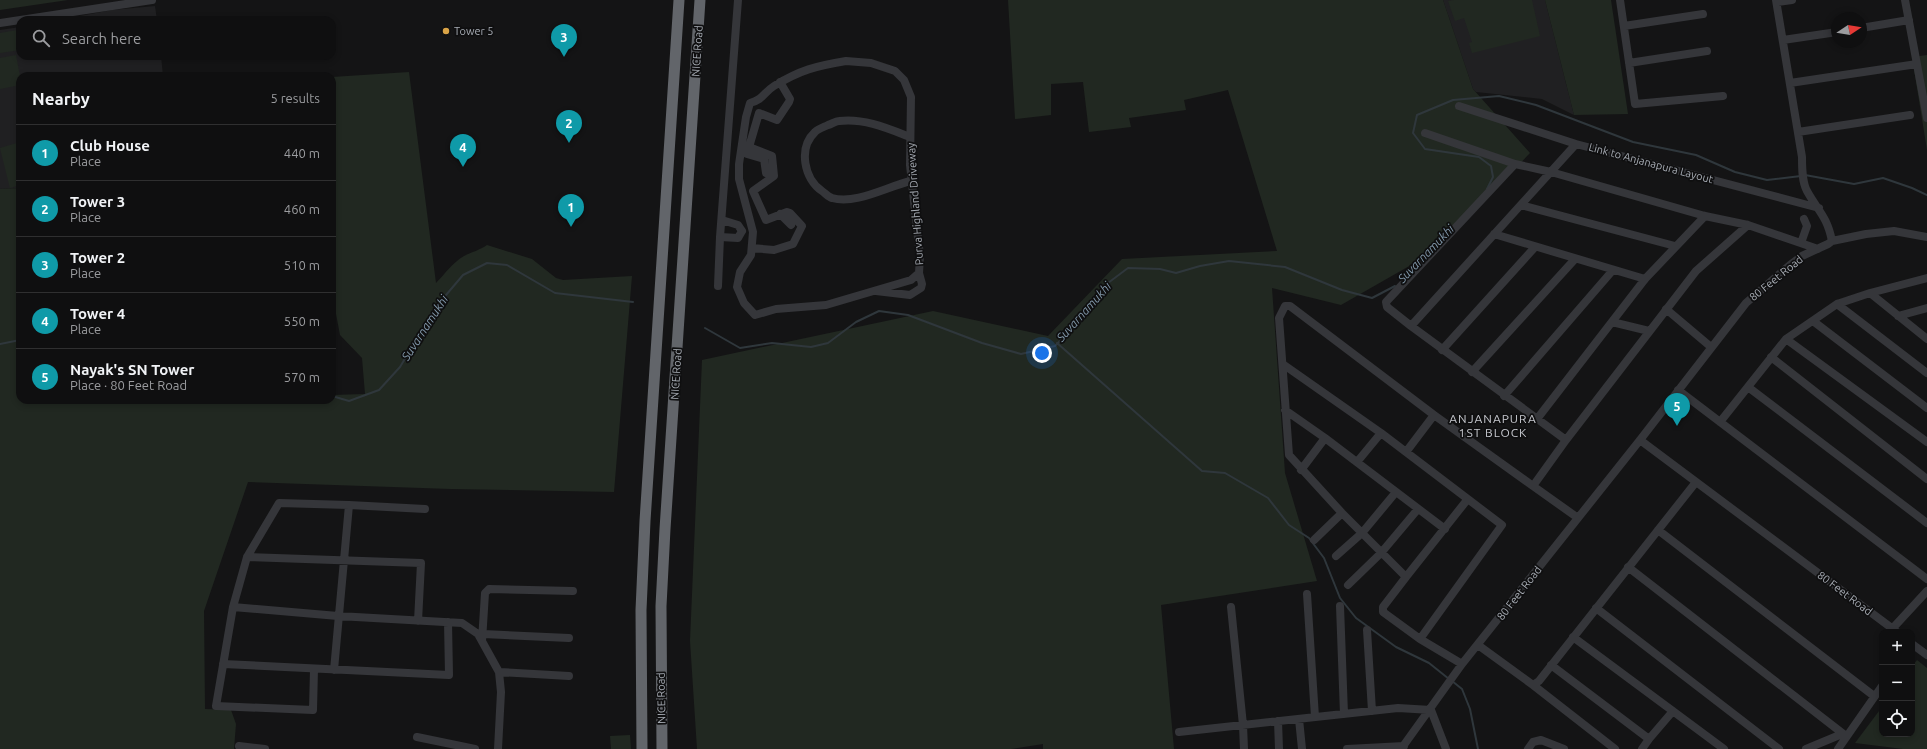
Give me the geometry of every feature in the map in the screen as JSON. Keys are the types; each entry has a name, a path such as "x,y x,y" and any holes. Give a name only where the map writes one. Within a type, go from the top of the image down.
{"highway":[{"name":"NICE Road","path":"642,749 641,610 645,521 679,0"},
{"name":"NICE Road","path":"662,749 661,606 700,0"}],"street":[{"path":"46,16 152,0"},
{"path":"718,286 720,237 738,0"},
{"path":"1620,0 1635,104 1723,96"},
{"path":"1792,0 1777,1 1802,157 1803,177 1806,190 1829,225 1832,240 1894,231 1927,237"},
{"path":"1905,0 1927,118"},
{"path":"1624,26 1703,14"},
{"path":"1867,27 1909,20"},
{"path":"0,23 16,21"},
{"path":"1783,40 1831,33"},
{"path":"1629,63 1707,52"},
{"name":"Purva Highland Driveway","path":"846,61 871,63 895,71 904,80 910,97 911,181 920,256 919,273 911,280 826,304 776,309 755,315 744,303 737,286 740,272 751,255 753,232 740,179 740,151 750,103 760,100 768,90 780,82 815,66 846,61"},
{"path":"1790,84 1917,64"},
{"path":"766,173 764,159 747,154 759,113 777,120 789,102 790,99 780,82"},
{"path":"1459,106 1576,144"},
{"path":"1798,132 1910,115"},
{"path":"910,137 882,126 855,120 837,121 816,131 811,136 806,149 805,162 808,176 816,188 831,198 871,196 894,185 911,181"},
{"path":"1425,133 1515,164 1551,172 1705,216 1748,225 1818,249"},
{"name":"Link to Anjanapura Layout","path":"1412,326 1520,204 1576,144 1819,208"},
{"path":"749,147 772,156 774,176 753,191 766,220 787,212 790,213 802,226 793,244 774,250 752,248"},
{"path":"1515,164 1386,302 1387,307 1442,350 1566,440"},
{"path":"1520,204 1675,246"},
{"path":"780,214 791,225"},
{"path":"1537,419 1645,279 1705,216"},
{"path":"1801,243 1807,226 1804,219"},
{"path":"722,220 738,225 742,231"},
{"path":"1533,486 1566,440 1696,271 1748,225"},
{"path":"742,231 753,232"},
{"path":"720,237 738,238 742,231"},
{"path":"1494,234 1645,279"},
{"name":"80 Feet Road","path":"1403,747 1431,710 1462,664 1640,440 1746,303 1802,256 1818,249 1832,240"},
{"path":"1442,350 1535,247"},
{"path":"1472,372 1575,259"},
{"path":"1504,396 1613,270"},
{"path":"873,290 910,295 921,288 922,284 919,273"},
{"path":"1720,422 1786,339 1837,304 1870,293 1927,278"},
{"path":"1870,293 1898,316 1923,332 1927,339"},
{"path":"1837,304 1927,373"},
{"path":"1406,577 1342,513 1301,470 1289,455 1285,410 1284,365 1279,318 1285,306 1290,306 1434,415 1578,518"},
{"path":"1898,316 1927,308"},
{"path":"1666,309 1712,347"},
{"path":"1813,321 1927,408"},
{"path":"1612,322 1649,332"},
{"path":"1786,339 1927,442"},
{"path":"1772,358 1927,479"},
{"path":"1284,365 1381,433 1467,500 1502,525 1420,639"},
{"path":"1748,387 1927,523"},
{"path":"1678,390 1927,579"},
{"path":"1285,410 1325,438 1445,529"},
{"path":"1406,452 1434,415"},
{"path":"1357,462 1381,433"},
{"path":"1301,470 1325,438"},
{"name":"80 Feet Road","path":"1640,440 1894,629"},
{"path":"1533,685 1539,681 1696,482"},
{"path":"1336,556 1362,533 1396,492"},
{"path":"1462,664 1420,639 1383,612 1383,607 1467,500"},
{"path":"314,669 313,710 216,706 233,607 247,557 279,503 424,509"},
{"path":"334,670 349,505"},
{"path":"1348,585 1381,553 1418,509"},
{"path":"1314,540 1342,513"},
{"path":"1658,530 1874,696"},
{"path":"247,557 421,563 418,621"},
{"path":"1628,567 1844,735"},
{"path":"498,749 501,692 499,672 483,637 485,593 489,589 573,591"},
{"path":"1896,629 1927,591"},
{"path":"1307,594 1315,717"},
{"path":"1340,606 1344,714"},
{"path":"233,607 338,616 462,623 483,637 569,638"},
{"path":"1231,607 1244,749"},
{"path":"1596,608 1780,749"},
{"path":"223,664 450,675 448,622"},
{"path":"1367,630 1372,711"},
{"path":"1573,637 1724,749"},
{"path":"1478,645 1533,685 1615,749"},
{"path":"1915,647 1927,655"},
{"path":"1551,665 1649,739"},
{"path":"499,672 570,676"},
{"path":"1838,749 1844,735 1879,690"},
{"path":"1179,732 1398,708 1431,710 1446,749"},
{"path":"1642,749 1673,711"},
{"path":"1299,719 1302,749"},
{"path":"1278,721 1279,749"},
{"path":"1806,749 1844,735"},
{"path":"416,737 475,749"},
{"path":"1528,749 1533,742 1541,740 1564,749"},
{"path":"239,746 265,749"},
{"path":"1347,749 1403,747"}],"shaded area":[{"path":"0,0 68,0 0,10"},
{"path":"1008,0 1443,0 1473,89 1530,153 1439,249 1341,305 1272,288 1285,473 1317,581 1161,605 1174,749 1043,749 1043,744 1011,749 697,749 690,641 702,360 933,311 1048,336 1122,259 1277,251 1228,90 1184,100 1186,110 1129,118 1131,127 1089,132 1083,82 1051,84 1051,115 1015,119"},
{"path":"1443,0 1545,0 1574,115 1542,99 1476,92 1473,89"},
{"path":"1532,0 1540,36 1472,53 1469,43 1472,42 1464,18 1455,21 1448,1"},
{"path":"1545,0 1611,0 1628,114 1574,115"},
{"path":"155,6 156,16 80,16 112,10"},
{"path":"16,28 16,60 161,60 163,72 16,72 16,188 0,189 0,30"},
{"path":"16,30 16,51 0,53 0,33"},
{"path":"16,55 19,72 16,72 16,86 0,89 0,58"},
{"path":"1927,55 1927,150 1912,57"},
{"path":"409,72 436,283 452,265 464,256 487,245 532,259 556,278 563,280 632,276 614,492 451,489 248,482 204,611 205,709 231,710 236,724 234,749 0,749 0,189 16,188 16,404 336,404 336,395 365,394 362,358 340,335 336,314 336,77"},
{"path":"16,143 16,186 10,188 0,148"},
{"path":"1917,660 1927,668 1927,749 1903,749 1855,743 1879,711 1879,737 1915,737 1915,662"},
{"path":"630,735 631,749 611,749 610,736"}],"waterway":[{"name":"Suvarnamukhi","path":"1487,189 1493,177 1491,166 1479,157 1425,149 1413,133 1417,115 1453,100 1499,96 1536,105 1633,142 1696,155 1735,172 1767,180 1801,176"},
{"name":"Suvarnamukhi","path":"1805,175 1854,184 1883,178 1927,195"},
{"name":"Suvarnamukhi","path":"705,328 740,348 772,343 811,347 828,343 856,322 879,311 908,315 982,343 1021,354 1055,346 1083,317 1108,283 1128,268 1160,269 1176,273 1200,266 1229,261 1285,267 1342,290 1372,298 1395,286"},
{"name":"Suvarnamukhi","path":"336,397 349,401 379,390 400,367 435,308 463,275 487,263 507,265 555,293 633,302"},
{"name":"Suvarnamukhi","path":"0,344 16,341"},
{"path":"1057,343 1202,471 1225,473 1268,498 1289,525 1309,538 1324,558 1340,598 1356,618 1396,647 1429,663 1449,679"},
{"path":"1452,681 1462,689 1470,709 1478,749"}],"place":[{"name":"Tower 5","path":"446,31"},
{"name":"Tower 2","path":"564,57"},
{"name":"Tower 3","path":"569,143"},
{"name":"Tower 4","path":"463,167"},
{"name":"Club House","path":"571,227"},
{"name":"Nayak's SN Tower","path":"1677,426"}],"district":[{"name":"ANJANAPURA 1ST BLOCK","path":"1493,426"}]}
